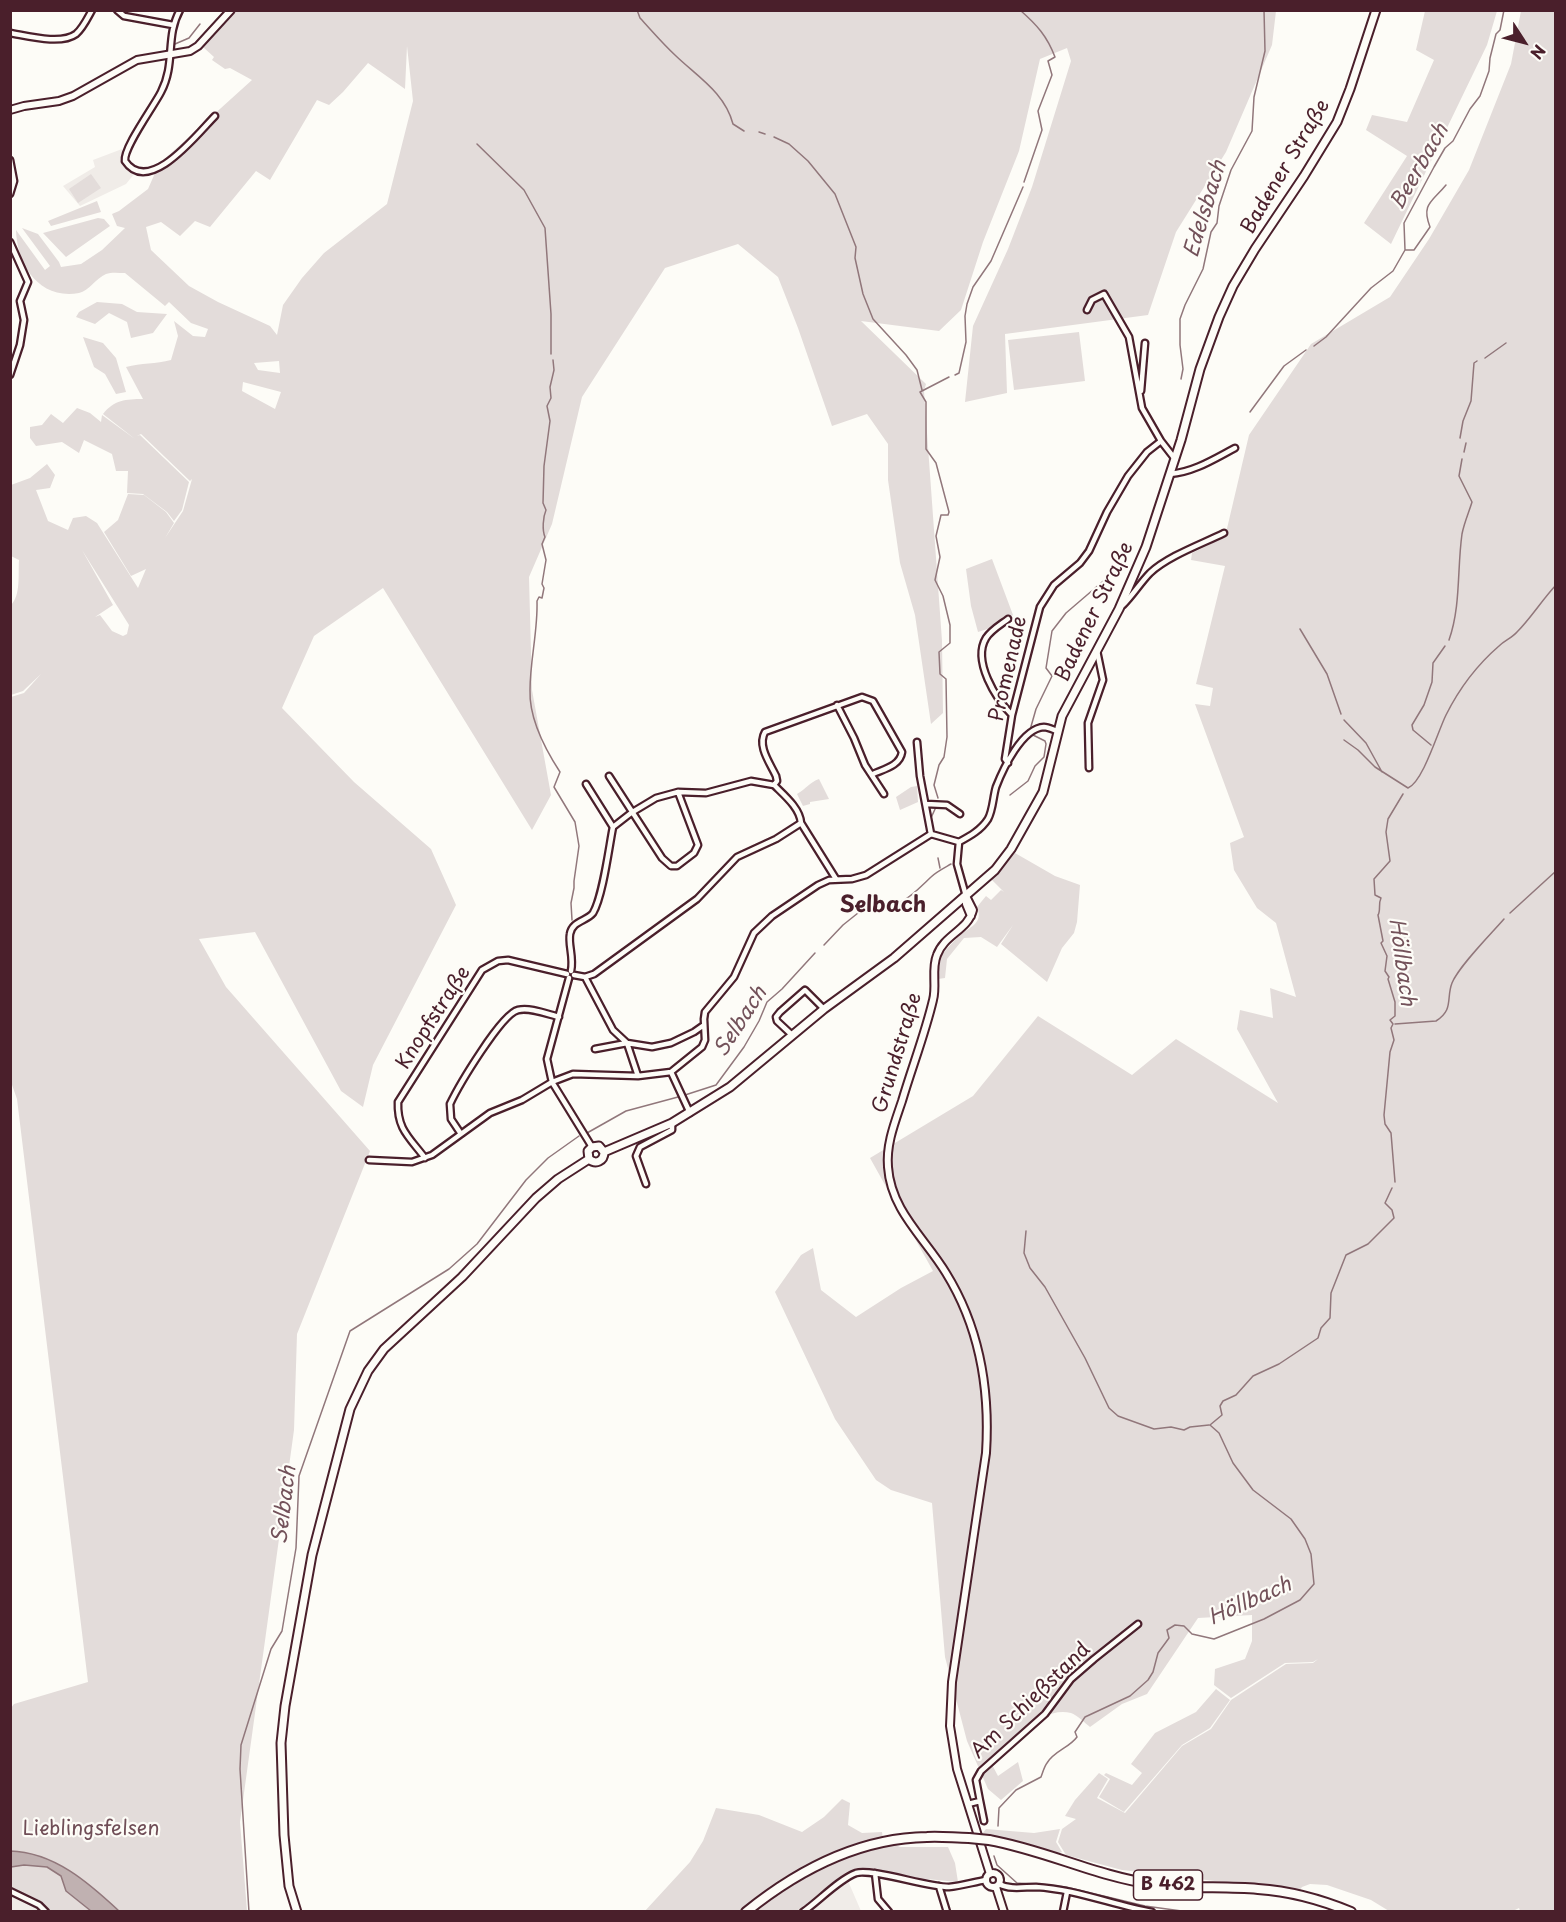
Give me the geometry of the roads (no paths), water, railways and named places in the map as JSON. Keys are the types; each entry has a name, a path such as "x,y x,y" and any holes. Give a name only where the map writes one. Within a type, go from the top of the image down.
{"main road":[{"name":"Badener Straße","path":"604,1152 690,1113 740,1080 824,1009 894,958 995,870 1011,849 1049,775 1062,716 1119,609 1146,547 1175,459 1200,369 1219,317 1233,286 1255,249 1337,122 1376,10"},
{"path":"599,1146 604,1152 599,1161 594,1162 589,1159 588,1151 592,1147 599,1146"},
{"path":"297,1911 289,1886 284,1834 281,1743 312,1555 350,1409 368,1371 384,1349 462,1277 536,1198 558,1179 589,1159"},
{"name":"B 462","path":"746,1911 792,1878 852,1850 885,1842 925,1837 989,1840 1012,1844 1123,1878 1153,1884 1259,1889 1290,1893 1351,1911"}],"street":[{"path":"10,33 38,38 65,39 82,28 92,10"},
{"path":"117,10 124,16 172,25"},
{"path":"135,18 136,10"},
{"path":"180,10 172,25 172,55 162,90 124,156 125,161 133,170 140,173 165,164 215,116"},
{"path":"10,110 59,101 73,96 137,60 183,53 198,46 231,10"},
{"path":"10,160 14,181 10,194"},
{"path":"10,242 28,282 21,301 24,320 20,345 10,375"},
{"path":"1087,310 1092,300 1104,294 1129,338 1142,408 1161,441 1175,459"},
{"path":"1140,400 1145,343"},
{"name":"Promenade","path":"1008,764 1005,759 1012,715 1040,608 1054,585 1080,563 1089,551 1128,476 1147,452 1161,441"},
{"path":"1170,474 1192,470 1235,448"},
{"path":"1119,609 1138,590 1150,573 1164,563 1224,533"},
{"path":"1008,619 986,638 982,649 983,663 989,680 1003,707 1012,715"},
{"path":"1089,768 1088,723 1103,680 1097,651"},
{"path":"774,785 777,781 776,776 762,746 761,738 765,732 862,697 871,699 902,752 902,757 897,763 873,774"},
{"path":"837,705 865,765 884,794"},
{"path":"369,1160 402,1162 425,1158 443,1148 490,1113 522,1100 552,1082 573,1074 638,1076 671,1072 702,1047 705,1040 705,1012 734,976 754,933 818,885 836,879 852,879 866,875 931,834 959,842 980,829 989,818 997,787 1021,740 1033,731 1044,727 1058,731"},
{"path":"917,742 920,776 931,834"},
{"path":"609,776 662,858 671,866 677,866 694,853 698,845 678,792"},
{"path":"592,1147 552,1082 546,1059 573,960 570,934 575,925 592,914 602,887 613,827 656,798 678,792 706,793 751,781 774,785 801,818 801,823 836,879"},
{"path":"586,784 613,827"},
{"path":"926,804 947,805 960,814"},
{"path":"638,1076 627,1043 613,1030 585,977 594,974 697,899 737,857 776,839 801,823"},
{"name":"Grundstraße","path":"959,842 957,864 966,896 972,907 971,916 966,924 947,939 937,955 934,998 890,1140 888,1172 899,1207 956,1289 974,1334 984,1377 987,1418 986,1453 950,1704 953,1751 990,1874"},
{"name":"Knopfstraße","path":"425,1158 402,1128 397,1116 398,1102 482,970 498,961 508,960 585,977"},
{"path":"792,1035 777,1021 776,1017 805,990 824,1009"},
{"path":"461,1134 451,1119 450,1104 503,1019 517,1010 525,1009 559,1017"},
{"path":"595,1049 627,1043 652,1047 671,1043 704,1025"},
{"path":"671,1072 690,1113"},
{"path":"646,1184 636,1156 637,1152 640,1147 672,1130 672,1122"},
{"name":"Am Schießstand","path":"984,1821 976,1780 981,1771 1045,1714 1071,1679 1138,1624"},
{"path":"968,1804 980,1801"},
{"path":"802,1911 857,1873 875,1873 950,1887 986,1880 990,1874 999,1876 998,1886 1004,1911"},
{"path":"875,1873 878,1899 889,1911"},
{"path":"986,1880 989,1886 1038,1887 1067,1892 1121,1909 1152,1911"},
{"path":"939,1886 947,1911"},
{"path":"10,1891 39,1905 46,1911"},
{"path":"1063,1911 1067,1892"}],"waterway":[{"path":"637,10 640,18 662,42 710,86 724,103 733,124 744,131"},
{"path":"1020,10 1041,31 1055,57 1048,61 1052,75 1038,111 1042,130 1024,182"},
{"name":"Edelsbach","path":"1181,379 1183,369 1180,319 1203,269 1211,232 1217,223 1219,206 1231,170 1252,131 1254,97 1265,51 1264,10"},
{"name":"Beerbach","path":"1314,346 1326,337 1371,288 1393,271 1405,250 1404,223 1445,148 1453,141 1470,109 1480,96 1489,71 1490,58 1504,10"},
{"path":"175,44 189,38 200,24"},
{"path":"759,132 765,134"},
{"path":"774,137 789,144 808,161 835,194 856,247 855,258 863,294 873,319 917,370 922,390"},
{"path":"477,144 524,190 545,228 551,314 551,354"},
{"path":"1405,250 1414,250 1430,227 1427,208 1446,185"},
{"path":"955,375 959,373 966,342 965,316 973,287 991,261 1023,187"},
{"path":"1485,358 1506,343"},
{"name":"Beerbach","path":"1250,412 1284,366 1306,350"},
{"path":"553,360 551,398 547,406 550,421 544,466 543,503 546,510 543,524 545,537 542,544 546,560 542,598 539,597 537,601 530,700 539,732 560,772 554,787 575,822 579,846 571,903 572,920"},
{"path":"1460,438 1463,421 1471,401 1474,363 1477,361"},
{"path":"938,798 934,785 939,765 944,757 947,737 946,679 940,674 939,652 950,643 950,625 943,596 935,580 940,557 936,536 941,515 948,515 949,512 936,463 926,449 926,402 920,392 949,377"},
{"path":"1464,452 1466,443"},
{"path":"1449,640 1457,601 1462,534 1472,502 1459,476 1462,459"},
{"name":"Selbach","path":"1030,730 1036,709 1052,676 1046,668 1052,631 1066,613 1108,577"},
{"name":"Höllbach","path":"1344,740 1375,767 1408,788 1414,784 1430,755 1446,715 1469,678 1491,653 1522,627 1556,585"},
{"path":"1300,629 1327,674 1341,714"},
{"path":"1431,745 1413,730 1412,725 1424,705 1432,682 1433,663 1445,646"},
{"path":"1344,720 1366,743 1382,772"},
{"name":"Selbach","path":"1010,795 1028,781 1035,766 1044,757 1045,741 1033,735"},
{"name":"Höllbach","path":"1395,1182 1391,1133 1385,1124 1384,1115 1390,1052 1394,1040 1391,1028 1393,1024 1390,1020 1395,1016 1395,1002 1389,977 1385,971 1387,956 1381,943 1383,941 1378,915 1381,898 1375,895 1374,879 1390,861 1386,832 1388,819 1403,794"},
{"path":"930,820 936,807"},
{"path":"938,858 940,868"},
{"name":"Selbach","path":"824,945 843,925 868,905 888,906 903,901 935,873 951,864"},
{"path":"1510,913 1556,871"},
{"path":"1395,1024 1436,1021 1442,1017 1447,1008 1450,988 1456,976 1504,919"},
{"name":"Selbach","path":"685,1095 716,1085 744,1047 767,1002 815,953"},
{"name":"Selbach","path":"587,1133 626,1111 678,1097"},
{"name":"Selbach","path":"249,1912 240,1769 241,1745 271,1649 282,1631 296,1548 299,1476 350,1331 449,1269 477,1244 526,1180 548,1158 579,1136"},
{"name":"Höllbach","path":"998,1826 999,1808 1016,1790 1041,1777 1050,1759 1077,1737 1075,1732 1085,1717 1130,1696 1148,1680 1153,1672 1158,1653 1169,1638 1167,1630 1175,1625 1184,1626 1192,1634 1214,1639 1264,1619 1300,1600 1314,1584 1311,1554 1305,1539 1291,1519 1253,1490 1233,1463 1219,1433 1210,1425 1222,1415 1220,1406 1223,1401 1236,1395 1253,1376 1279,1364 1318,1338 1321,1328 1330,1318 1331,1293 1346,1255 1368,1244 1394,1218 1392,1210 1385,1203 1392,1188"},
{"path":"1026,1231 1024,1253 1030,1268 1045,1287 1085,1358 1109,1408 1118,1416 1154,1429 1171,1427 1184,1430 1209,1425"},
{"name":"Höllbach","path":"994,1856 997,1865 1017,1883 1066,1887 1145,1906 1189,1912"}],"district":[{"name":"Selbach","path":"883,906"}],"park label":[{"name":"Lieblingsfelsen","path":"91,1829"}]}
